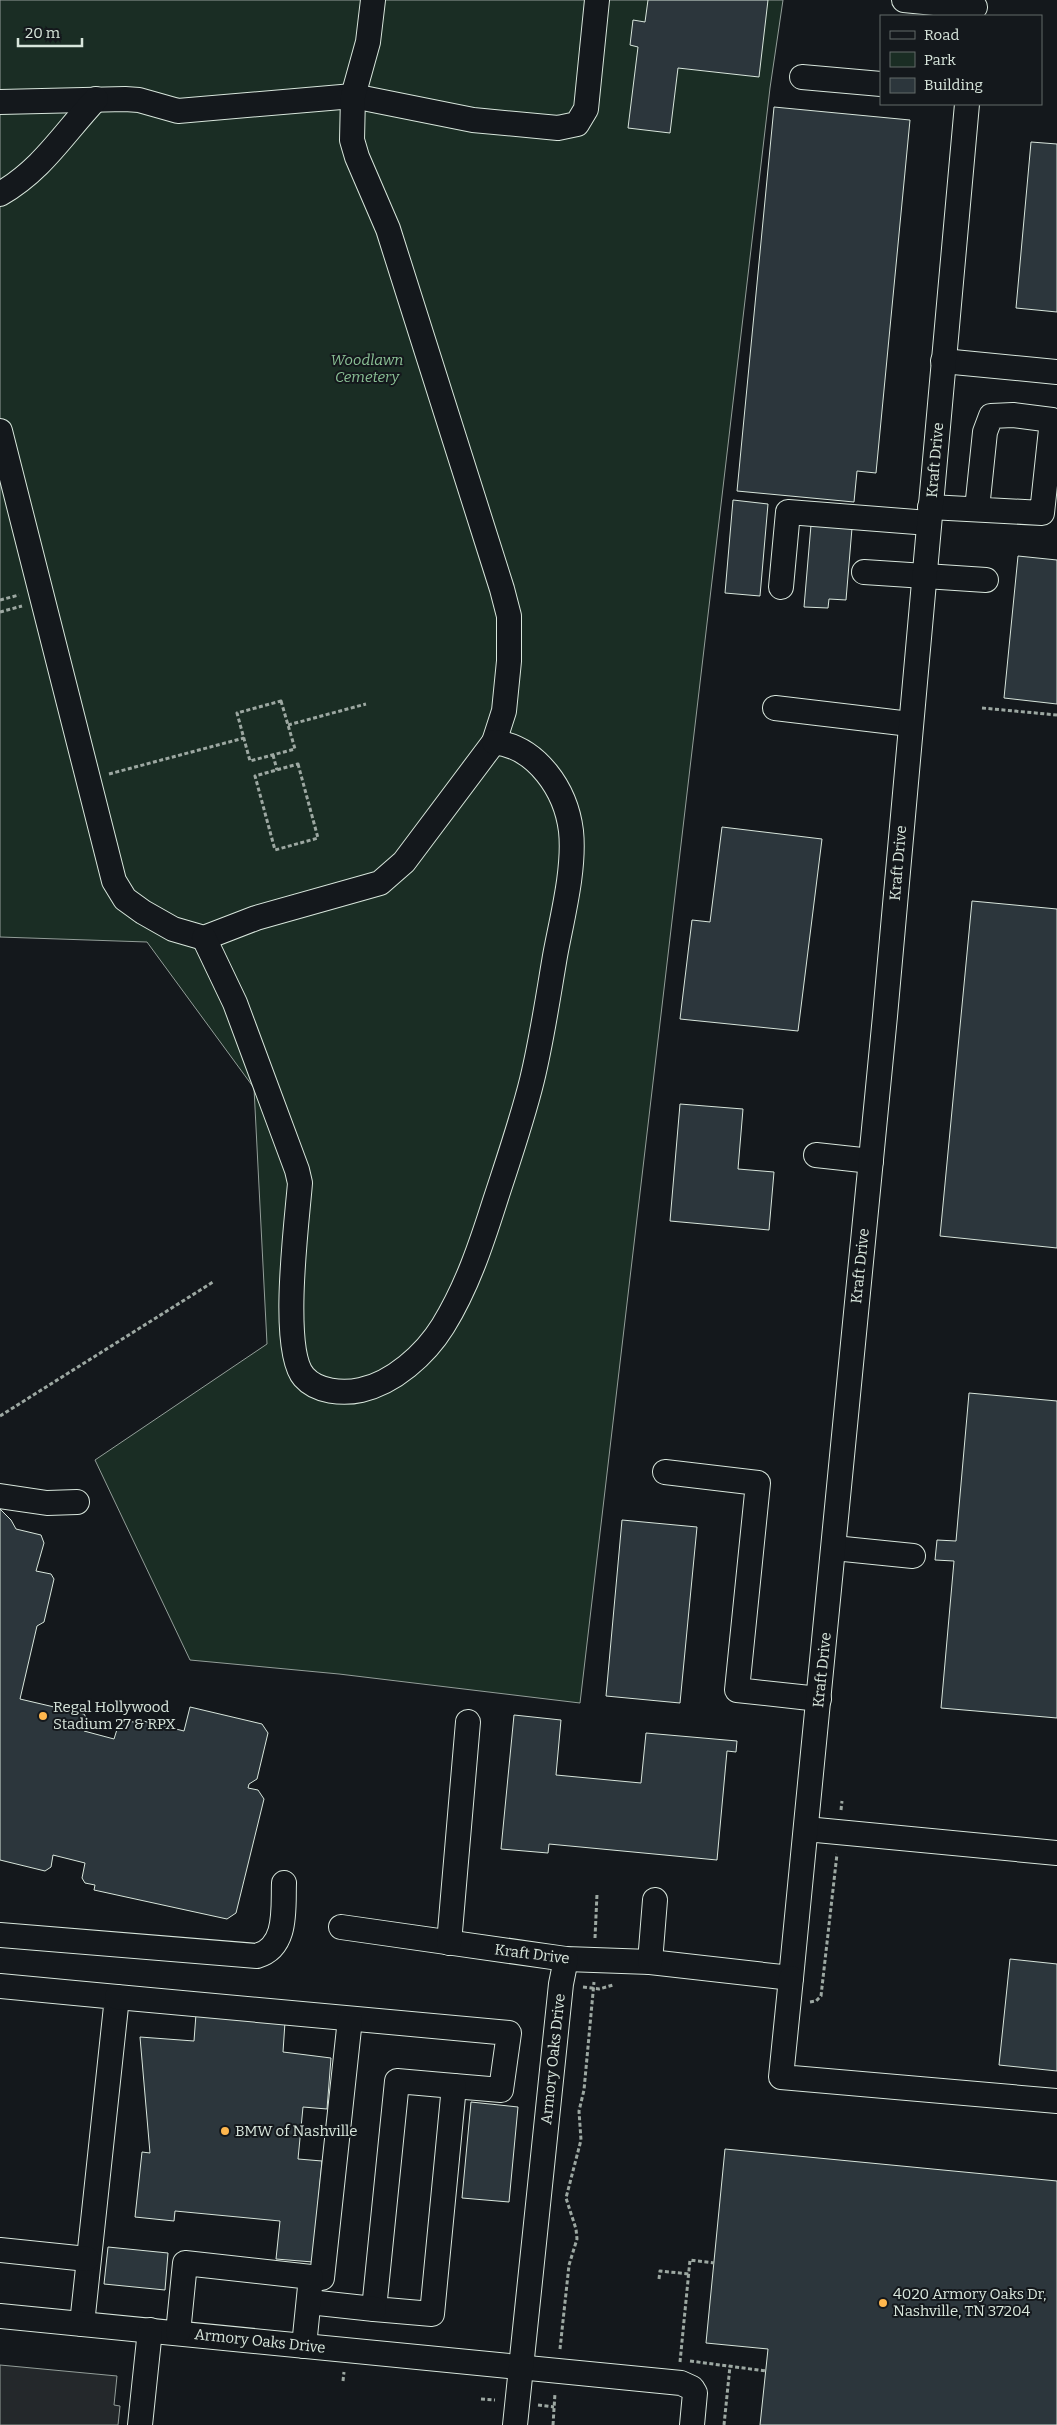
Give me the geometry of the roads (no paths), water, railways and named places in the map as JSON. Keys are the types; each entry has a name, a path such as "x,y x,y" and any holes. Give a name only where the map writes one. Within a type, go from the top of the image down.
{"street":[{"path":"0,431 114,881 125,899 173,929 204,938 256,918 380,883 404,862 494,742 504,711 509,661 509,616 388,229 356,157 352,132 353,96 368,42 373,0"},
{"path":"0,102 96,99 139,100 178,111 353,96 473,120 558,128 574,126 580,122 586,109 596,0"},
{"path":"904,0 971,8"},
{"path":"802,77 880,84"},
{"path":"0,194 19,183 47,158 72,125 96,99"},
{"name":"Kraft Drive","path":"341,1927 566,1960 650,1962 790,1978 871,1161 967,105"},
{"path":"944,361 1057,372"},
{"path":"781,587 788,512 930,515 977,509 1042,513 1052,420 1013,415 991,416 984,432 977,509"},
{"path":"864,572 986,580"},
{"path":"774,708 910,724"},
{"path":"204,938 235,1003 297,1170 300,1183 293,1267 293,1335 297,1364 304,1377 320,1387 345,1393 366,1389 394,1375 417,1357 434,1338 458,1300 476,1260 532,1079 568,885 571,830 564,803 543,768 528,754 517,748 508,744 494,742"},
{"path":"816,1155 871,1161"},
{"path":"665,1472 758,1483 738,1690 819,1699"},
{"path":"0,1496 48,1503 77,1502"},
{"path":"834,1548 913,1556"},
{"path":"449,1943 468,1722"},
{"path":"806,1829 1057,1853"},
{"path":"0,1935 258,1956 272,1949 281,1932 284,1883"},
{"path":"650,1962 655,1900"},
{"name":"Armory Oaks Drive","path":"515,2425 561,1984 566,1960"},
{"path":"790,1978 781,2077 1057,2101"},
{"path":"0,1986 509,2033 502,2090 397,2081 374,2309"},
{"path":"82,2324 87,2259 117,1997"},
{"path":"178,2333 185,2263 322,2278 350,2018"},
{"path":"308,2302 432,2314 454,2086"},
{"path":"0,2250 87,2259"},
{"path":"304,2346 311,2277"},
{"name":"Armory Oaks Drive","path":"0,2316 521,2367"},
{"path":"140,2425 150,2330"},
{"path":"521,2367 678,2383 692,2388 695,2393 692,2425"}],"place":[{"name":"Regal Hollywood Stadium 27 & RPX","path":"43,1716"},
{"name":"BMW of Nashville","path":"225,2131"},
{"name":"4020 Armory Oaks Dr, Nashville, TN 37204","path":"883,2303"}],"park label":[{"name":"Woodlawn Cemetery","path":"367,368"}]}
